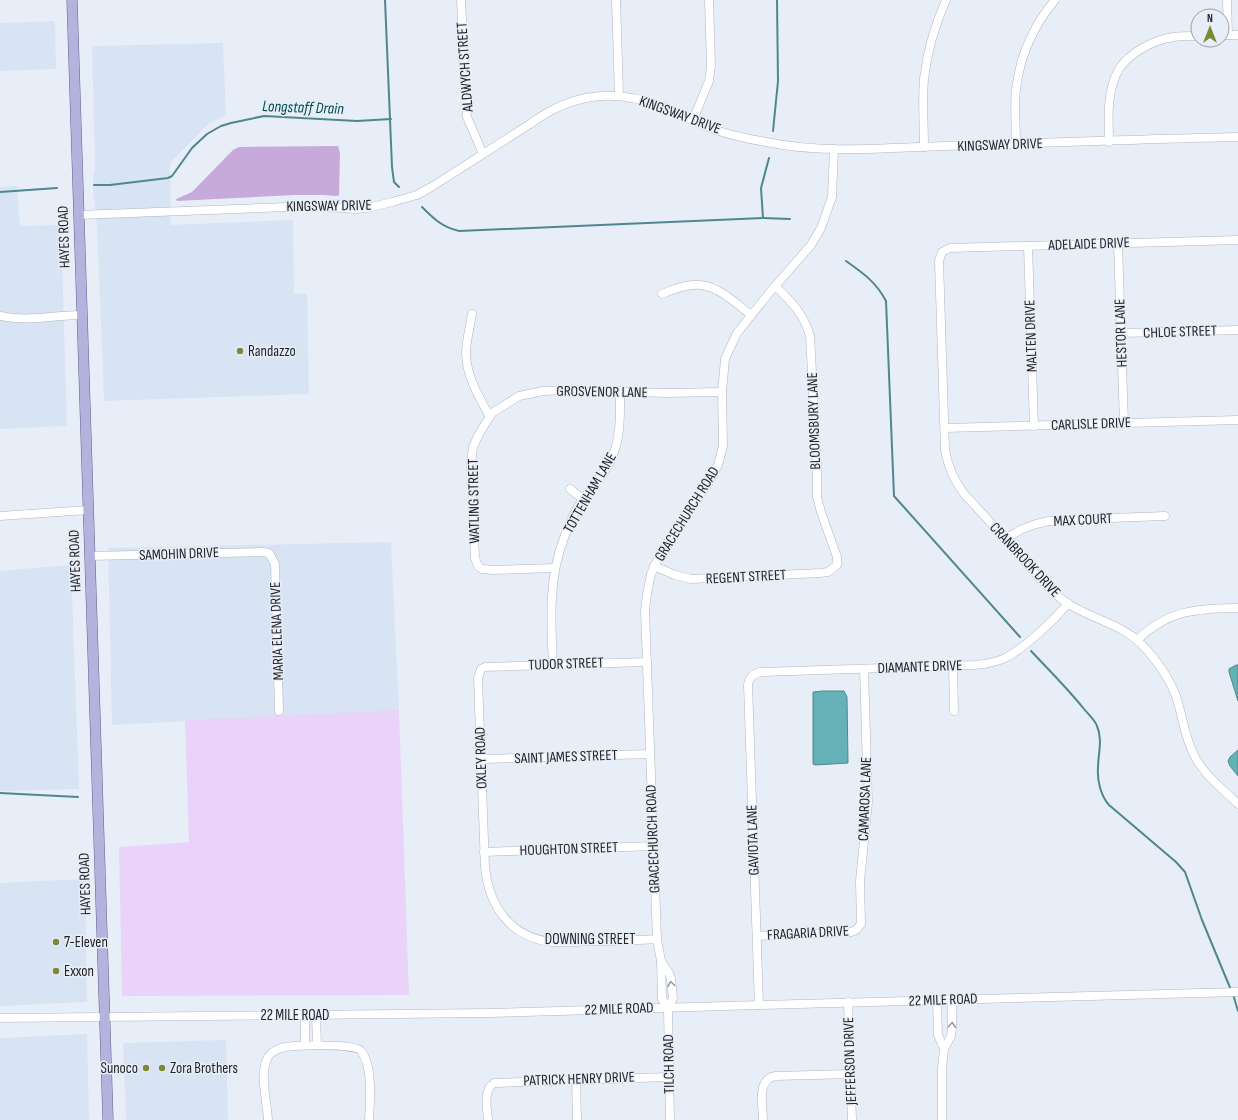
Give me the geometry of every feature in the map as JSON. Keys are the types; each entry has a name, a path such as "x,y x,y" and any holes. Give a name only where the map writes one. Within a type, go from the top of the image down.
{"main road":[{"name":"HAYES ROAD","path":"72,0 108,1120"}],"street":[{"name":"ALDWYCH STREET","path":"461,0 468,117 483,154"},
{"path":"616,0 619,96"},
{"path":"693,120 709,81 711,65 709,0"},
{"path":"924,147 923,100 926,63 935,27 946,0"},
{"path":"1016,144 1016,89 1021,64 1035,29 1055,0"},
{"path":"1110,142 1109,105 1112,87 1119,69 1132,56 1143,48 1159,41 1174,37 1190,36"},
{"name":"KINGSWAY DRIVE","path":"78,215 315,206 355,209 368,208 417,195 483,154 544,113 561,105 593,96 619,96 641,99 714,129 765,142 798,147 834,149 924,147 1238,137"},
{"name":"GRACECHURCH ROAD","path":"668,1008 662,999 661,961 657,939 647,662 646,602 649,579 661,552 709,482 718,465 723,446 722,392 725,359 737,332 811,245 822,228 832,197 834,149"},
{"name":"ADELAIDE DRIVE","path":"942,252 950,248 1238,240"},
{"name":"HESTOR LANE","path":"1118,244 1124,423"},
{"name":"MALTEN DRIVE","path":"1028,246 1034,426"},
{"name":"CRANBROOK DRIVE","path":"942,252 939,261 946,458 954,480 965,495 1045,584 1068,603 1122,629 1137,640 1155,660 1171,684 1177,700 1188,742 1197,761 1210,778 1238,804"},
{"path":"662,294 692,284 710,286 724,294 751,315"},
{"name":"BLOOMSBURY LANE","path":"775,286 798,309 806,324 810,336 817,497 837,557 837,565"},
{"path":"472,314 466,353 469,371 473,386 490,417"},
{"path":"0,316 11,319 29,319 65,315 82,315"},
{"name":"CHLOE STREET","path":"1121,333 1238,330"},
{"name":"GROSVENOR LANE","path":"490,417 492,413 514,399 532,393 569,390 667,393 722,392"},
{"name":"TOTTENHAM LANE","path":"553,664 551,606 555,568 564,538 572,520 583,499 605,468 614,452 618,436 620,391"},
{"name":"WATLING STREET","path":"490,417 473,447 471,464 475,558 478,566 482,569 493,570 555,568"},
{"name":"CARLISLE DRIVE","path":"945,428 1238,420"},
{"path":"570,489 583,499"},
{"path":"0,516 88,510"},
{"name":"MAX COURT","path":"1005,539 1022,529 1049,521 1165,516"},
{"name":"SAMOHIN DRIVE","path":"90,556 269,553"},
{"name":"MARIA ELENA DRIVE","path":"269,553 275,564 279,711"},
{"name":"REGENT STREET","path":"654,566 691,580 820,573 828,572 837,565"},
{"name":"DIAMANTE DRIVE","path":"751,676 760,672 984,664 1006,658 1020,648 1054,618 1068,603"},
{"path":"1137,640 1160,622 1182,613 1195,610 1238,608"},
{"name":"TUDOR STREET","path":"485,667 647,662"},
{"path":"953,666 954,711"},
{"name":"OXLEY ROAD","path":"484,852 478,678 481,669 485,667"},
{"name":"CAMAROSA LANE","path":"859,928 861,920 861,872 868,802 864,669"},
{"name":"GAVIOTA LANE","path":"751,676 748,685 759,1005"},
{"name":"SAINT JAMES STREET","path":"481,759 650,754"},
{"name":"HOUGHTON STREET","path":"484,852 654,846"},
{"name":"DOWNING STREET","path":"484,852 487,884 493,900 505,918 524,933 540,940 557,942 657,939"},
{"name":"FRAGARIA DRIVE","path":"757,936 851,932 859,928"},
{"name":"22 MILE ROAD","path":"0,1018 490,1013 1238,992"},
{"path":"937,1000 938,1034 944,1049"},
{"path":"942,1120 941,1078 944,1049 951,1036 952,1000"},
{"name":"JEFFERSON DRIVE","path":"848,1002 852,1120"},
{"name":"TILCH ROAD","path":"668,1008 668,1077 670,1120"},
{"path":"305,1015 306,1046"},
{"path":"316,1015 317,1045"},
{"path":"268,1120 264,1079 264,1069 268,1056 280,1048 317,1045 351,1046 358,1048 362,1052 368,1067 369,1075 369,1120"},
{"path":"763,1120 762,1090 766,1080 775,1076 851,1074"},
{"name":"PATRICK HENRY DRIVE","path":"488,1120 487,1092 490,1085 498,1082 668,1077"},
{"path":"576,1080 577,1120"}],"shaded area":[{"path":"55,21 56,69 0,71 0,23"},
{"path":"223,43 226,115 208,124 170,163 171,225 293,220 294,294 307,293 309,394 104,401 97,224 93,189 95,168 92,46"},
{"path":"338,146 340,153 339,195 337,196 294,195 177,201 176,199 192,192 233,150 239,147"},
{"path":"17,186 20,226 61,225 67,426 0,429 0,187"},
{"path":"391,542 399,710 112,725 108,548"},
{"path":"71,565 79,789 0,791 0,571"},
{"path":"399,710 409,995 122,996 119,847 189,842 185,720"},
{"path":"85,879 87,1002 0,1006 0,883"},
{"path":"87,1034 89,1120 0,1120 0,1038"},
{"path":"226,1040 228,1120 126,1120 123,1044"}],"water":[{"path":"1238,665 1238,701 1229,672 1229,669"},
{"path":"844,691 847,697 848,763 813,764 813,692"},
{"path":"1238,750 1238,776 1228,761 1230,757"}],"waterway":[{"path":"385,0 392,167 394,182 399,187"},
{"path":"773,131 778,81 777,0"},
{"name":"Longstaff Drain","path":"94,185 110,185 168,178 172,176 192,148 207,134 221,126 231,123 264,116 357,121 391,119"},
{"path":"763,218 761,188 769,158"},
{"name":"Longstaff Drain","path":"0,192 57,188"},
{"path":"422,207 439,222 459,231 763,218 790,219"},
{"path":"846,261 873,283 886,301 894,496 1020,637"},
{"path":"1031,651 1072,694 1096,724 1100,736 1098,778 1100,788 1106,801 1176,862 1185,872 1202,920 1231,990"},
{"path":"0,793 78,797"},
{"path":"1233,994 1238,1011"}],"place":[{"name":"Randazzo","path":"240,351"},
{"name":"7-Eleven","path":"56,942"},
{"name":"Exxon","path":"56,971"},
{"name":"Sunoco","path":"146,1068"},
{"name":"Zora Brothers","path":"162,1068"}]}
